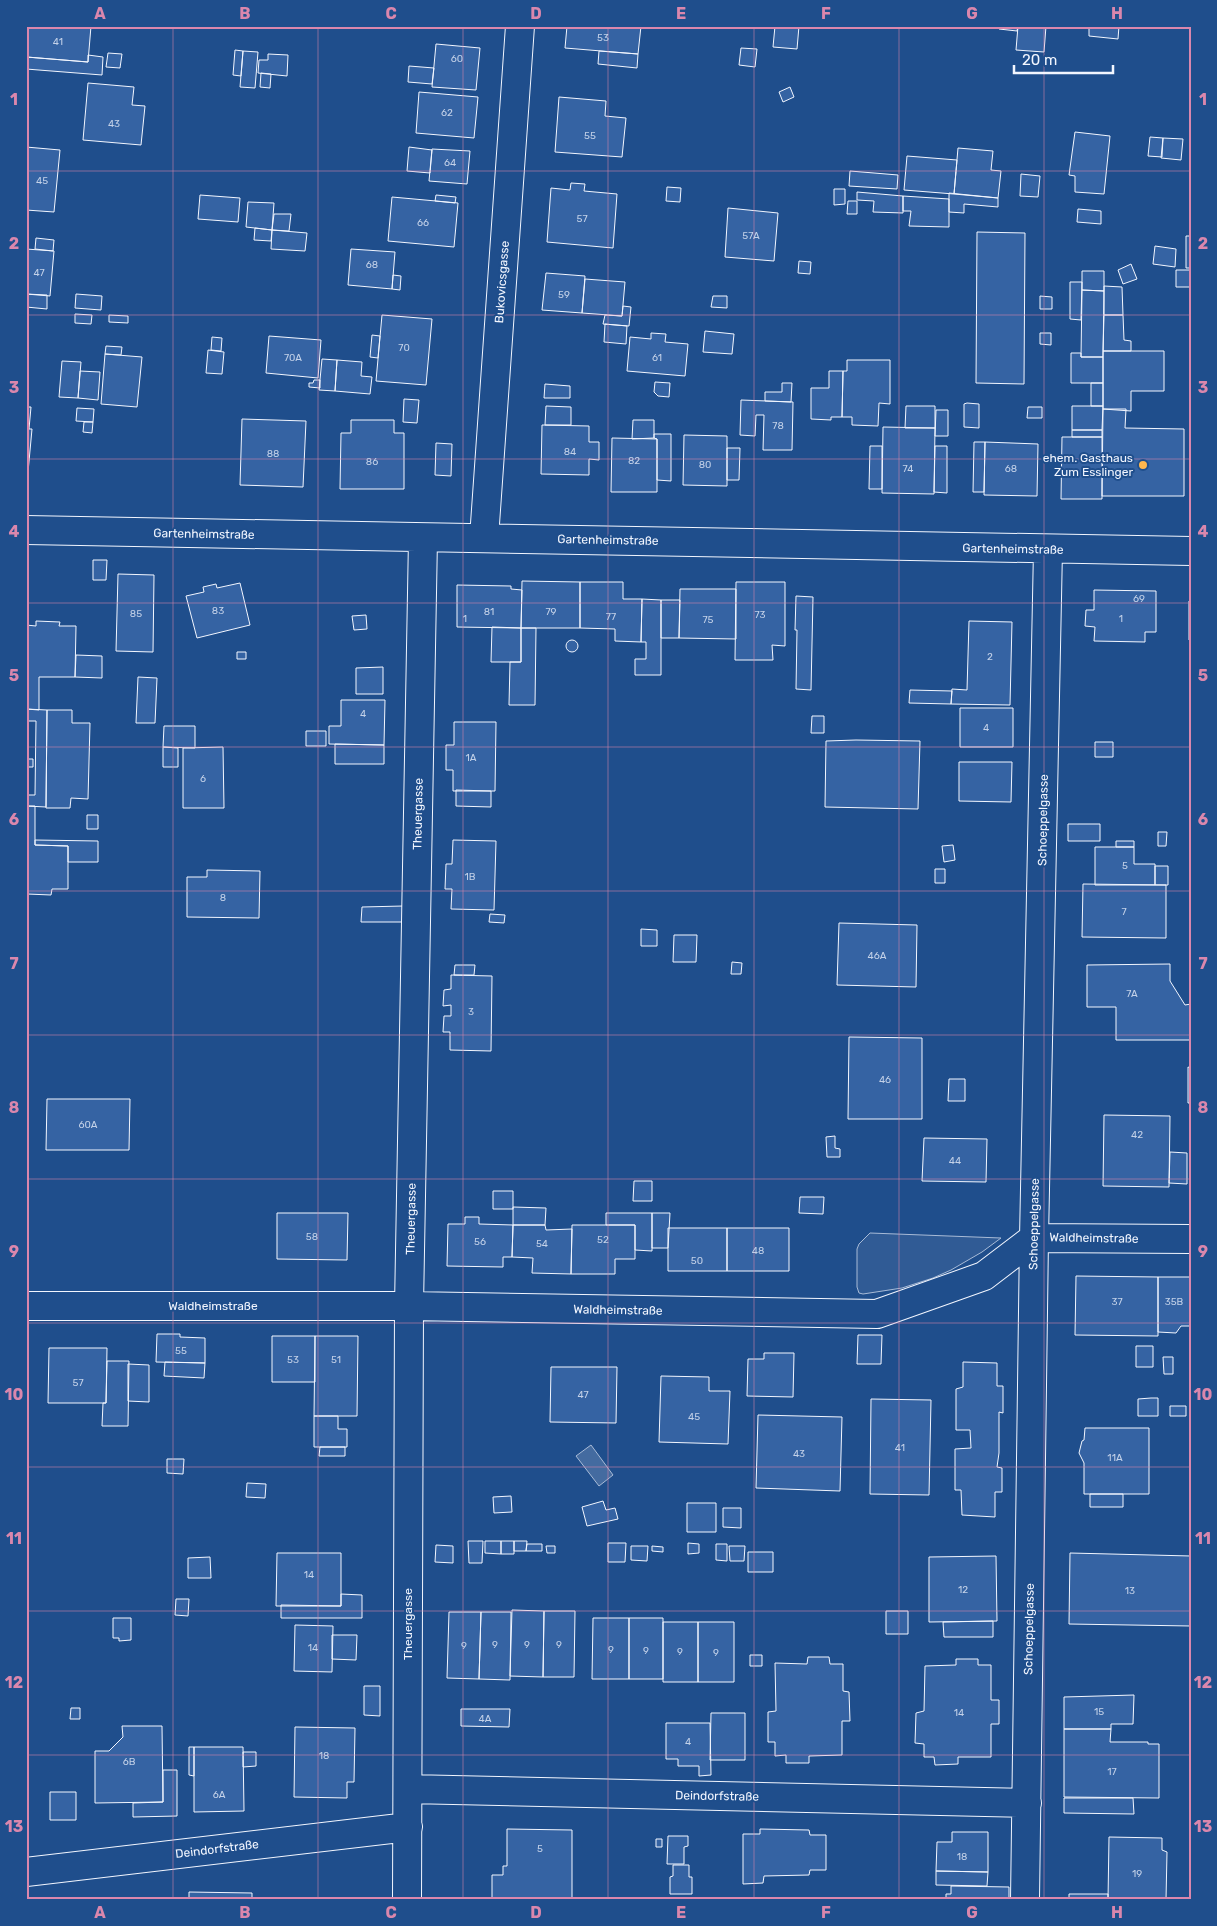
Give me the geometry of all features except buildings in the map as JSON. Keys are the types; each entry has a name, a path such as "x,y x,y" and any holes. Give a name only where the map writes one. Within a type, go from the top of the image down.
{"street":[{"name":"Bukovicsgasse","path":"484,538 520,26"},
{"name":"Gartenheimstraße","path":"26,530 1191,551"},
{"name":"Theuergasse","path":"407,1900 409,1306 423,538"},
{"name":"Schoeppelgasse","path":"1025,1900 1034,1238 1048,549"},
{"name":"Waldheimstraße","path":"26,1306 409,1306 877,1314 984,1276 1034,1238 1191,1239"},
{"name":"Deindorfstraße","path":"408,1789 1026,1803"},
{"name":"Deindorfstraße","path":"26,1872 408,1827"}],"shaded area":[{"path":"870,1233 1001,1238 982,1252 933,1278 902,1288 863,1294 859,1293 857,1287 857,1249 859,1244"},
{"path":"591,1445 613,1475 599,1486 576,1456"}],"place":[{"name":"ehem. Gasthaus Zum Esslinger","path":"1143,465"}]}
